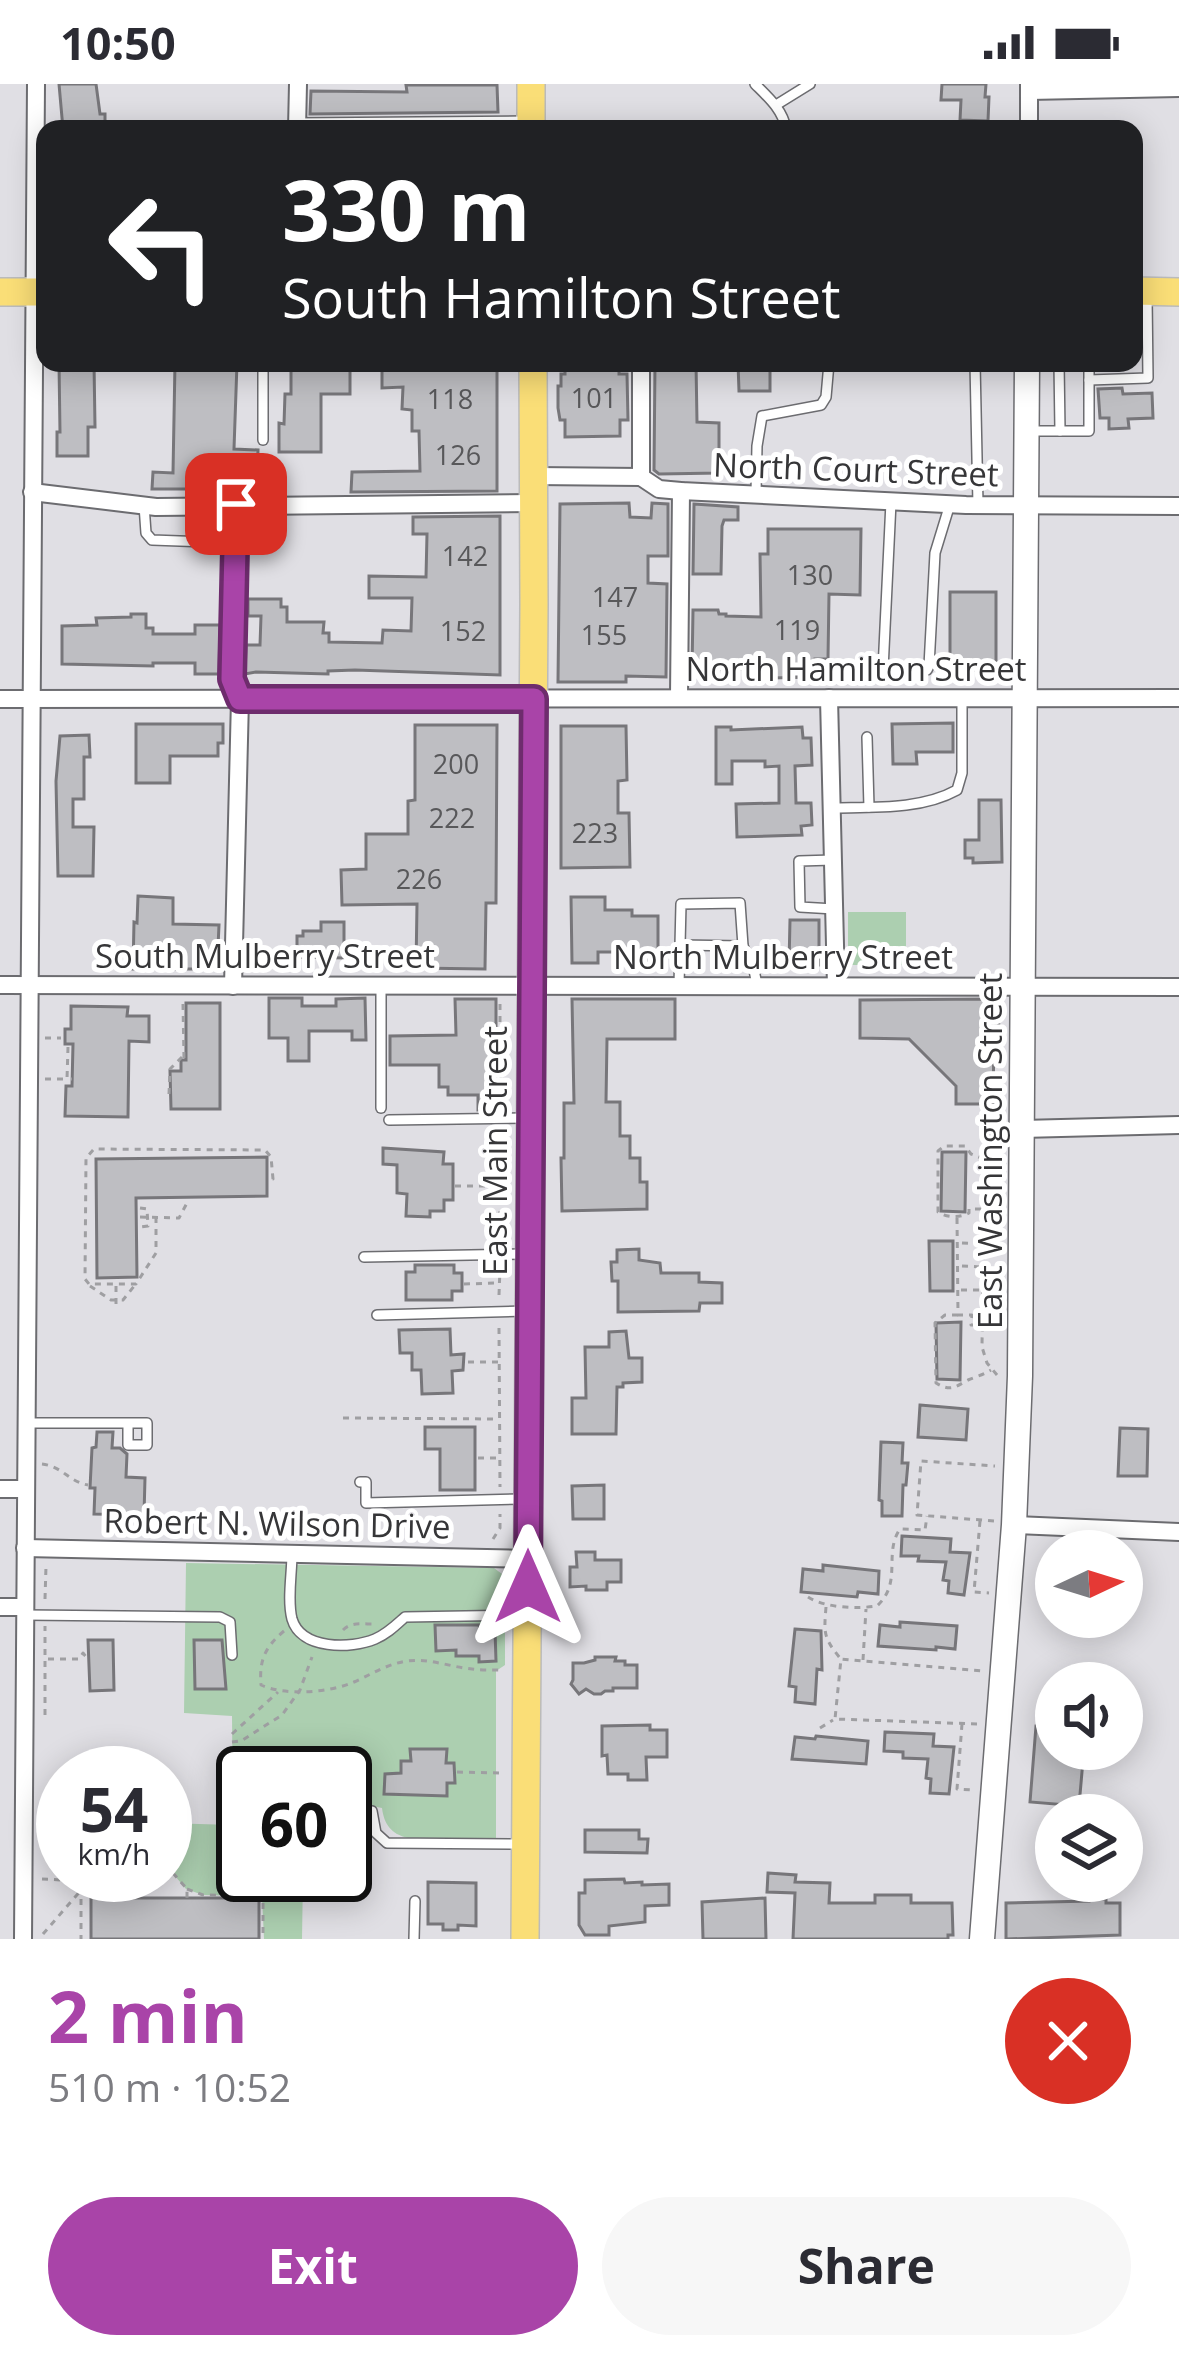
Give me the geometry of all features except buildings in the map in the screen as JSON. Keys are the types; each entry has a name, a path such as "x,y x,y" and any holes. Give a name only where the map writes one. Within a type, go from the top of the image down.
{"main road":[{"path":"531,84 531,120"},
{"path":"1143,291 1179,292"},
{"path":"0,292 36,292"},
{"name":"East Main Street","path":"525,1939 528,1559 514,1499 529,1311 533,372"}],"street":[{"path":"36,84 37,120"},
{"path":"297,120 298,84"},
{"path":"1028,120 1029,87 1179,88"},
{"path":"23,1939 36,372"},
{"path":"641,372 641,477"},
{"name":"East Washington Street","path":"982,1939 1005,1523 1021,1376 1027,372"},
{"name":"North Court Street","path":"32,492 144,506 236,504 534,489 641,477 659,489 681,491 977,505 1179,506"},
{"path":"679,697 681,491"},
{"path":"233,986 240,699 232,679 236,504"},
{"path":"829,698 836,986"},
{"name":"North Hamilton Street","path":"0,699 1179,698"},
{"name":"South Mulberry Street","path":"0,985 531,985"},
{"name":"North Mulberry Street","path":"531,985 1179,987"},
{"path":"1022,1129 1179,1125"},
{"path":"0,1489 26,1490"},
{"path":"1005,1523 1179,1532"},
{"name":"Robert N. Wilson Drive","path":"25,1548 528,1559"},
{"path":"0,1607 25,1611"}],"lane":[{"path":"755,84 785,120"},
{"path":"787,84 790,97"},
{"path":"776,105 810,84"},
{"path":"1089,380 1148,378 1143,306"},
{"path":"1143,346 1148,346"},
{"path":"263,372 263,440"},
{"path":"756,495 763,416 821,405 828,372"},
{"path":"975,372 977,505"},
{"path":"1059,372 1060,431"},
{"path":"1027,431 1089,431 1089,372"},
{"path":"891,502 883,670 889,673 929,666 935,553 950,504"},
{"path":"144,506 146,533 152,540 235,543"},
{"path":"832,808 942,798 957,790 962,773 962,698"},
{"path":"867,737 868,807"},
{"path":"833,860 799,861 800,907 834,909"},
{"path":"680,985 681,904 740,903 743,946 757,985"},
{"path":"680,945 743,946"},
{"path":"381,986 381,1108"},
{"path":"389,1120 530,1118"},
{"path":"364,1257 529,1254"},
{"path":"377,1315 529,1311"},
{"path":"26,1423 128,1423"},
{"path":"360,1482 366,1482 366,1503 514,1499"},
{"path":"292,1553 291,1616 298,1632 318,1643 340,1646 370,1641 405,1617 527,1616"},
{"path":"25,1611 220,1616 230,1622 232,1655"},
{"path":"372,1811 376,1834 387,1843 526,1844"},
{"path":"414,1939 415,1901"}],"path":[{"path":"490,1541 514,1499 500,1458 500,994"},
{"path":"169,1094 170,1070 180,1061 182,996"},
{"path":"45,1037 61,1037"},
{"path":"44,1079 69,1079 68,1047"},
{"path":"984,1209 969,1209 957,1216 938,1212 938,1151 944,1146 965,1146 984,1159 984,1187 984,1209 984,1267 983,1290 984,1354 1003,1379"},
{"path":"140,1208 153,1217 156,1253 123,1300 116,1302 85,1279 86,1159 94,1149 265,1150 271,1157 273,1179 269,1179"},
{"path":"455,1186 500,1186"},
{"path":"984,1187 1003,1187"},
{"path":"140,1217 179,1217 188,1203"},
{"path":"957,1216 958,1315"},
{"path":"86,1217 94,1217"},
{"path":"140,1227 148,1226 153,1217"},
{"path":"958,1243 984,1244"},
{"path":"958,1266 984,1267"},
{"path":"116,1282 116,1302"},
{"path":"464,1284 500,1283"},
{"path":"89,1284 136,1284"},
{"path":"958,1290 983,1290"},
{"path":"983,1325 971,1325 971,1315 944,1315 935,1322 936,1382 945,1388 960,1387 992,1370"},
{"path":"467,1362 500,1362"},
{"path":"343,1418 500,1419"},
{"path":"478,1458 500,1458"},
{"path":"999,1466 921,1461 917,1515 1005,1523"},
{"path":"42,1464 56,1466 88,1485"},
{"path":"808,1598 826,1604 878,1606 890,1590 894,1537 900,1528 926,1530 927,1516"},
{"path":"980,1520 974,1592 989,1593"},
{"path":"45,1714 46,1566"},
{"path":"826,1604 826,1641 841,1659 983,1672"},
{"path":"863,1661 866,1607"},
{"path":"340,1633 359,1623 381,1625"},
{"path":"287,1629 268,1644 260,1671 261,1685 279,1691 352,1684 389,1665 411,1660 501,1670"},
{"path":"232,1742 283,1715 300,1690 315,1650"},
{"path":"46,1659 79,1659"},
{"path":"835,1719 841,1659"},
{"path":"232,1734 279,1691"},
{"path":"820,1728 835,1719 979,1724"},
{"path":"962,1724 957,1789 974,1790"},
{"path":"457,1772 501,1773"},
{"path":"192,1891 263,1896 262,1939"},
{"path":"39,1939 72,1902"},
{"path":"81,1902 81,1939"}],"green space":[{"path":"848,912 906,912 906,965 848,965"},
{"path":"186,1563 494,1568 502,1574 505,1665 496,1671 496,1838 397,1834 389,1828 382,1808 372,1806 372,1746 232,1746 232,1716 184,1713"},
{"path":"192,1824 216,1824 216,1895 192,1891"},
{"path":"262,1902 303,1902 302,1939 264,1939"}],"route":[{"path":"236,504 232,679 240,699 534,699 528,1587"}]}
